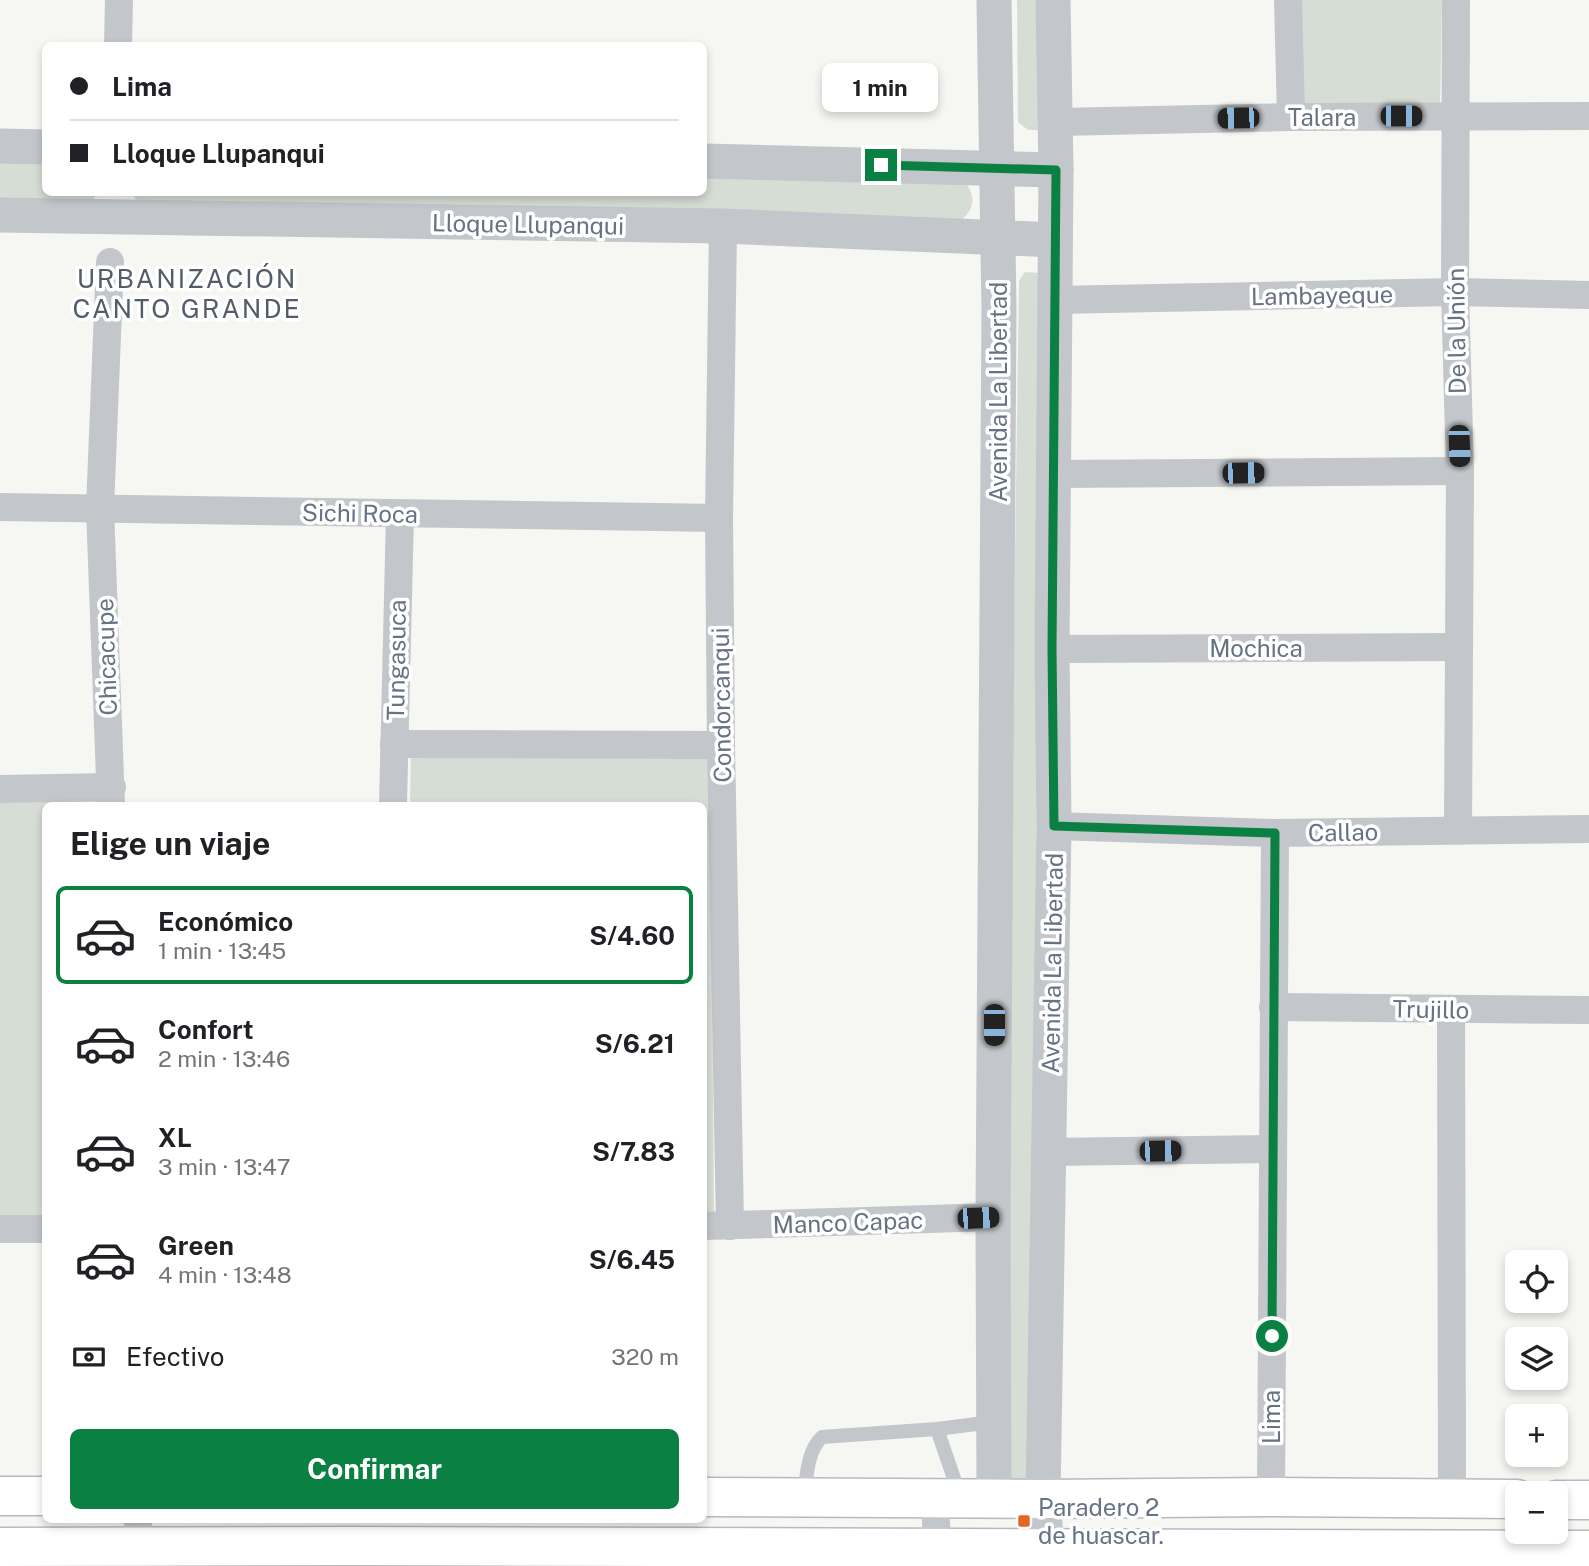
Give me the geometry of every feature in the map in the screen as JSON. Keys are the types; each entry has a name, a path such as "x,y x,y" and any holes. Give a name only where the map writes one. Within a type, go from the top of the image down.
{"main road":[{"path":"0,1496 42,1496"},
{"path":"707,1497 1505,1499"},
{"path":"1568,1500 1589,1500"},
{"path":"0,1547 137,1544 349,1556 938,1557 1047,1549 1201,1558 1584,1556"}],"street":[{"path":"118,42 119,0"},
{"name":"Avenida La Libertad","path":"963,1498 992,1422 999,323 994,0"},
{"name":"Avenida La Libertad","path":"1047,1549 1043,1499 1054,826 1052,649 1056,122 1053,0"},
{"path":"1289,0 1291,117"},
{"name":"De la Unión","path":"1455,0 1455,292 1460,471 1458,830"},
{"name":"Talara","path":"1056,122 1291,117 1589,116"},
{"path":"0,146 42,147"},
{"path":"707,161 1056,170"},
{"name":"Lloque Llupanqui","path":"0,215 112,205 1055,240"},
{"name":"Condorcanqui","path":"717,1226 721,745 719,518 723,226"},
{"name":"Chicacupe","path":"110,262 100,508 111,796"},
{"name":"Lambayeque","path":"1055,300 1455,292 1589,295"},
{"path":"1054,474 1460,471"},
{"name":"Sichi Roca","path":"0,507 719,518"},
{"name":"Tungasuca","path":"393,802 400,514"},
{"name":"Mochica","path":"1052,649 1459,647"},
{"path":"394,744 721,745"},
{"path":"0,789 111,796"},
{"name":"Callao","path":"1054,826 1275,833 1589,829"},
{"name":"Lima","path":"1271,1497 1275,833"},
{"name":"Trujillo","path":"1273,1007 1589,1010"},
{"path":"1451,1009 1452,1499"},
{"path":"1048,1152 1272,1149"},
{"name":"Manco Capac","path":"717,1226 993,1217"},
{"path":"0,1229 42,1229"},
{"path":"938,1557 963,1498"}],"lane":[{"path":"803,1497 812,1453 822,1437 937,1429 992,1422"},
{"path":"937,1429 963,1498"}],"shaded area":[{"path":"1017,0 1043,0 1040,130 1028,130 1018,122"},
{"path":"1299,0 1442,0 1440,107 1301,106"},
{"path":"0,155 42,156 42,196 96,196 93,199 0,198"},
{"path":"707,172 961,177 972,195 969,211 959,222 136,200 134,196 707,196"},
{"path":"1025,272 1041,273 1031,1479 1010,1479 1002,1472 1019,281"},
{"path":"411,751 710,753 714,1213 707,1213 707,802 410,802"},
{"path":"100,798 100,802 42,802 42,1219 0,1218 0,800"}],"place":[{"name":"Paradero 2 de huascar.","path":"1024,1521"}],"district":[{"name":"URBANIZACIÓN CANTO GRANDE","path":"187,293"}],"route":[{"path":"881,165 1056,170 1052,649 1054,826 1275,833 1272,1336"}]}
